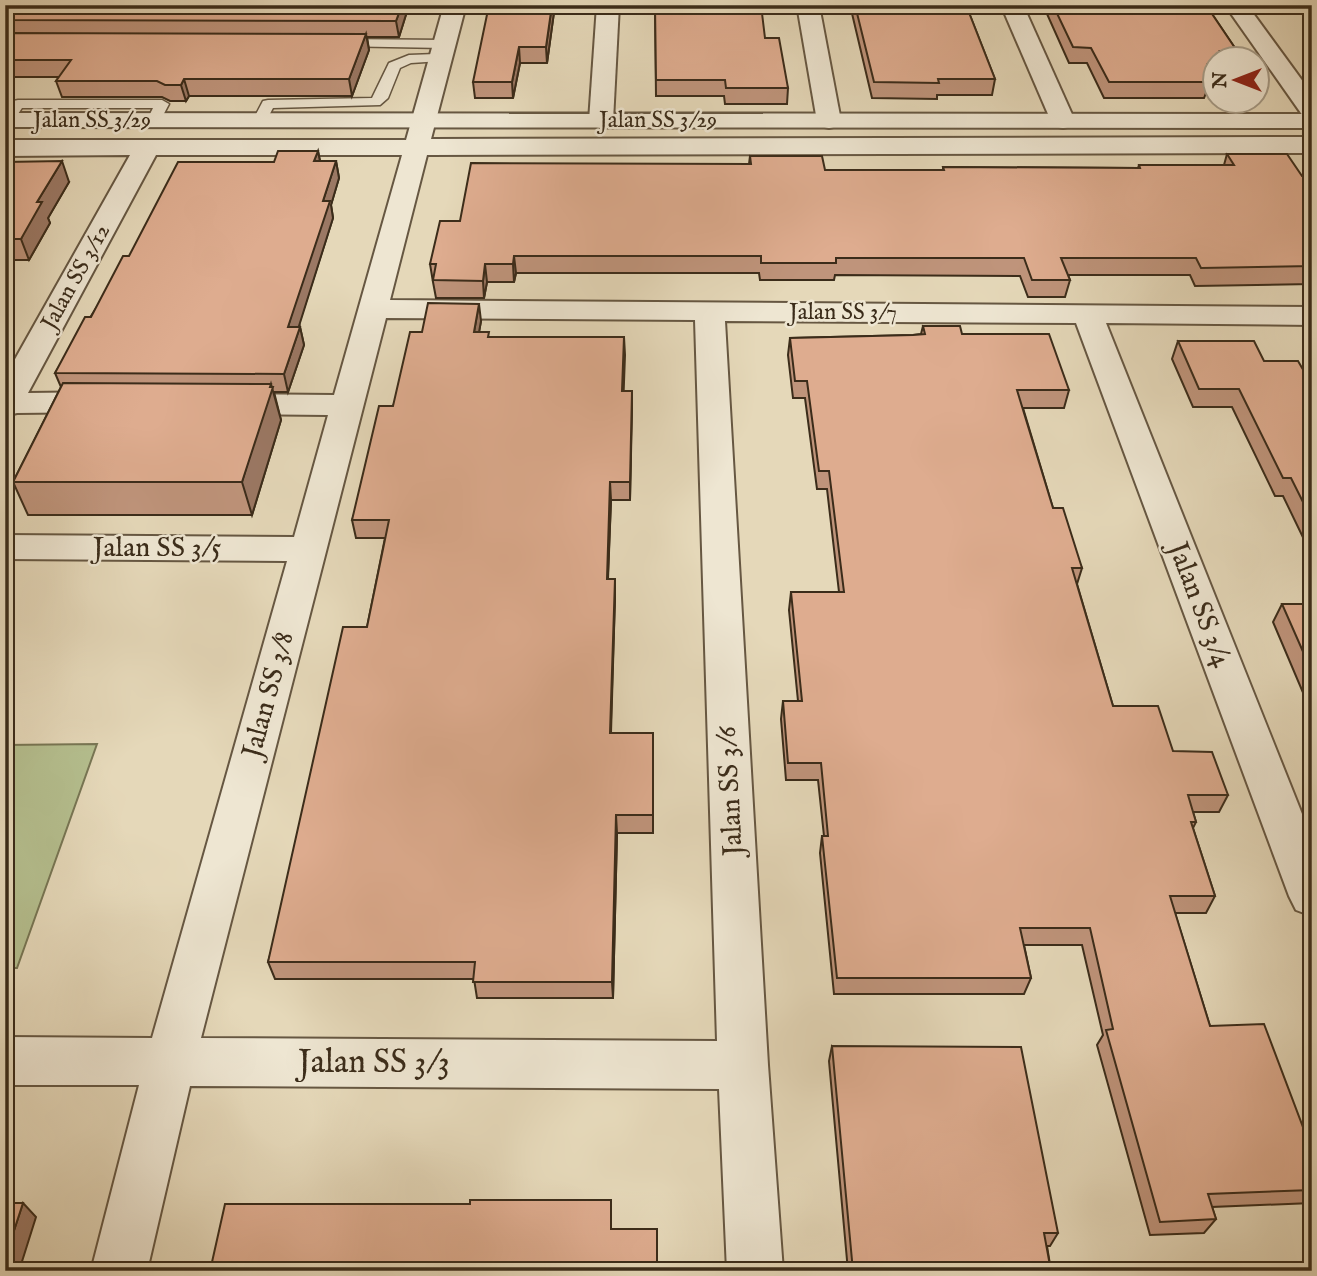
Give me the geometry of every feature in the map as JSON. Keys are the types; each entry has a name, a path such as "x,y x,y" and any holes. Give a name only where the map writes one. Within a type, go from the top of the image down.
{"street":[{"name":"Jalan SS 3/8","path":"118,1271 170,1063 455,5"},
{"path":"601,121 608,5"},
{"path":"808,5 829,121"},
{"path":"1012,5 1063,121"},
{"path":"1236,5 1312,111"},
{"name":"Jalan SS 3/29","path":"6,120 150,134 260,120 420,134 601,121 1312,121"},
{"path":"5,148 150,134 420,134 1312,145"},
{"name":"Jalan SS 3/12","path":"6,404 150,134"},
{"name":"Jalan SS 3/7","path":"374,309 1312,316"},
{"name":"Jalan SS 3/6","path":"710,311 743,1065 755,1271"},
{"name":"Jalan SS 3/4","path":"1087,314 1312,896"},
{"path":"6,404 139,402"},
{"path":"195,403 348,405"},
{"name":"Jalan SS 3/5","path":"5,547 308,549"},
{"name":"Jalan SS 3/3","path":"5,1060 743,1065"}],"lane":[{"path":"325,43 442,51"},
{"path":"260,120 268,104 375,102 382,98 394,66 409,59 442,51"}],"green space":[{"path":"97,744 17,968 5,968 5,745"}],"building":[{"path":"8,5 402,5 396,21 5,20 5,8"},
{"path":"489,5 552,5 546,47 519,47 512,82 473,82"},
{"path":"655,5 761,5 765,38 779,38 788,88 726,88 725,80 656,80"},
{"path":"855,5 966,5 995,79 938,79 939,83 874,82"},
{"path":"1053,5 1206,5 1234,46 1202,46 1202,82 1109,82 1091,48 1073,47"},
{"path":"5,33 366,34 349,79 184,79 181,85 165,85 157,81 56,81 71,60 5,60"},
{"path":"278,151 318,151 314,161 336,161 323,201 330,201 288,327 300,327 284,374 55,373 85,317 91,317 123,256 129,256 178,162 274,162"},
{"path":"1227,154 1287,154 1302,176 1306,176 1312,185 1312,266 1201,268 1196,258 1061,258 1070,280 1032,280 1024,258 836,258 836,263 761,263 761,256 514,256 513,264 485,264 483,281 433,280 436,264 430,264 440,221 460,221 471,163 751,164 750,156 822,156 825,170 1234,165"},
{"path":"62,161 37,202 42,202 21,239 5,239 5,162"},
{"path":"428,303 479,304 474,332 489,332 488,337 624,337 622,391 632,391 630,482 610,482 607,579 615,579 610,733 653,733 653,815 616,815 612,982 473,982 475,962 268,962 343,627 367,627 389,520 352,520 379,406 393,406 410,332 422,332"},
{"path":"923,326 960,326 962,334 1049,334 1069,390 1017,390 1053,508 1063,508 1082,568 1072,568 1113,706 1158,706 1173,751 1212,752 1228,795 1188,795 1196,822 1191,822 1215,896 1170,896 1210,1026 1264,1024 1312,1151 1312,1190 1208,1194 1216,1219 1160,1222 1106,1030 1113,1029 1090,928 1020,928 1031,978 837,978 822,836 828,836 821,763 788,763 783,701 802,701 791,592 844,592 829,471 819,471 807,381 795,381 790,338 925,334"},
{"path":"1178,341 1254,341 1264,361 1298,361 1312,385 1312,520 1291,478 1283,478 1239,389 1199,389"},
{"path":"63,383 271,384 270,387 273,387 242,482 13,482"},
{"path":"1282,604 1312,604 1312,672"},
{"path":"832,1046 1021,1047 1058,1233 1044,1233 1051,1271 853,1271"},
{"path":"470,1200 611,1200 611,1229 657,1229 657,1271 210,1271 225,1204 470,1204"},
{"path":"5,1203 23,1203 5,1258"}]}
